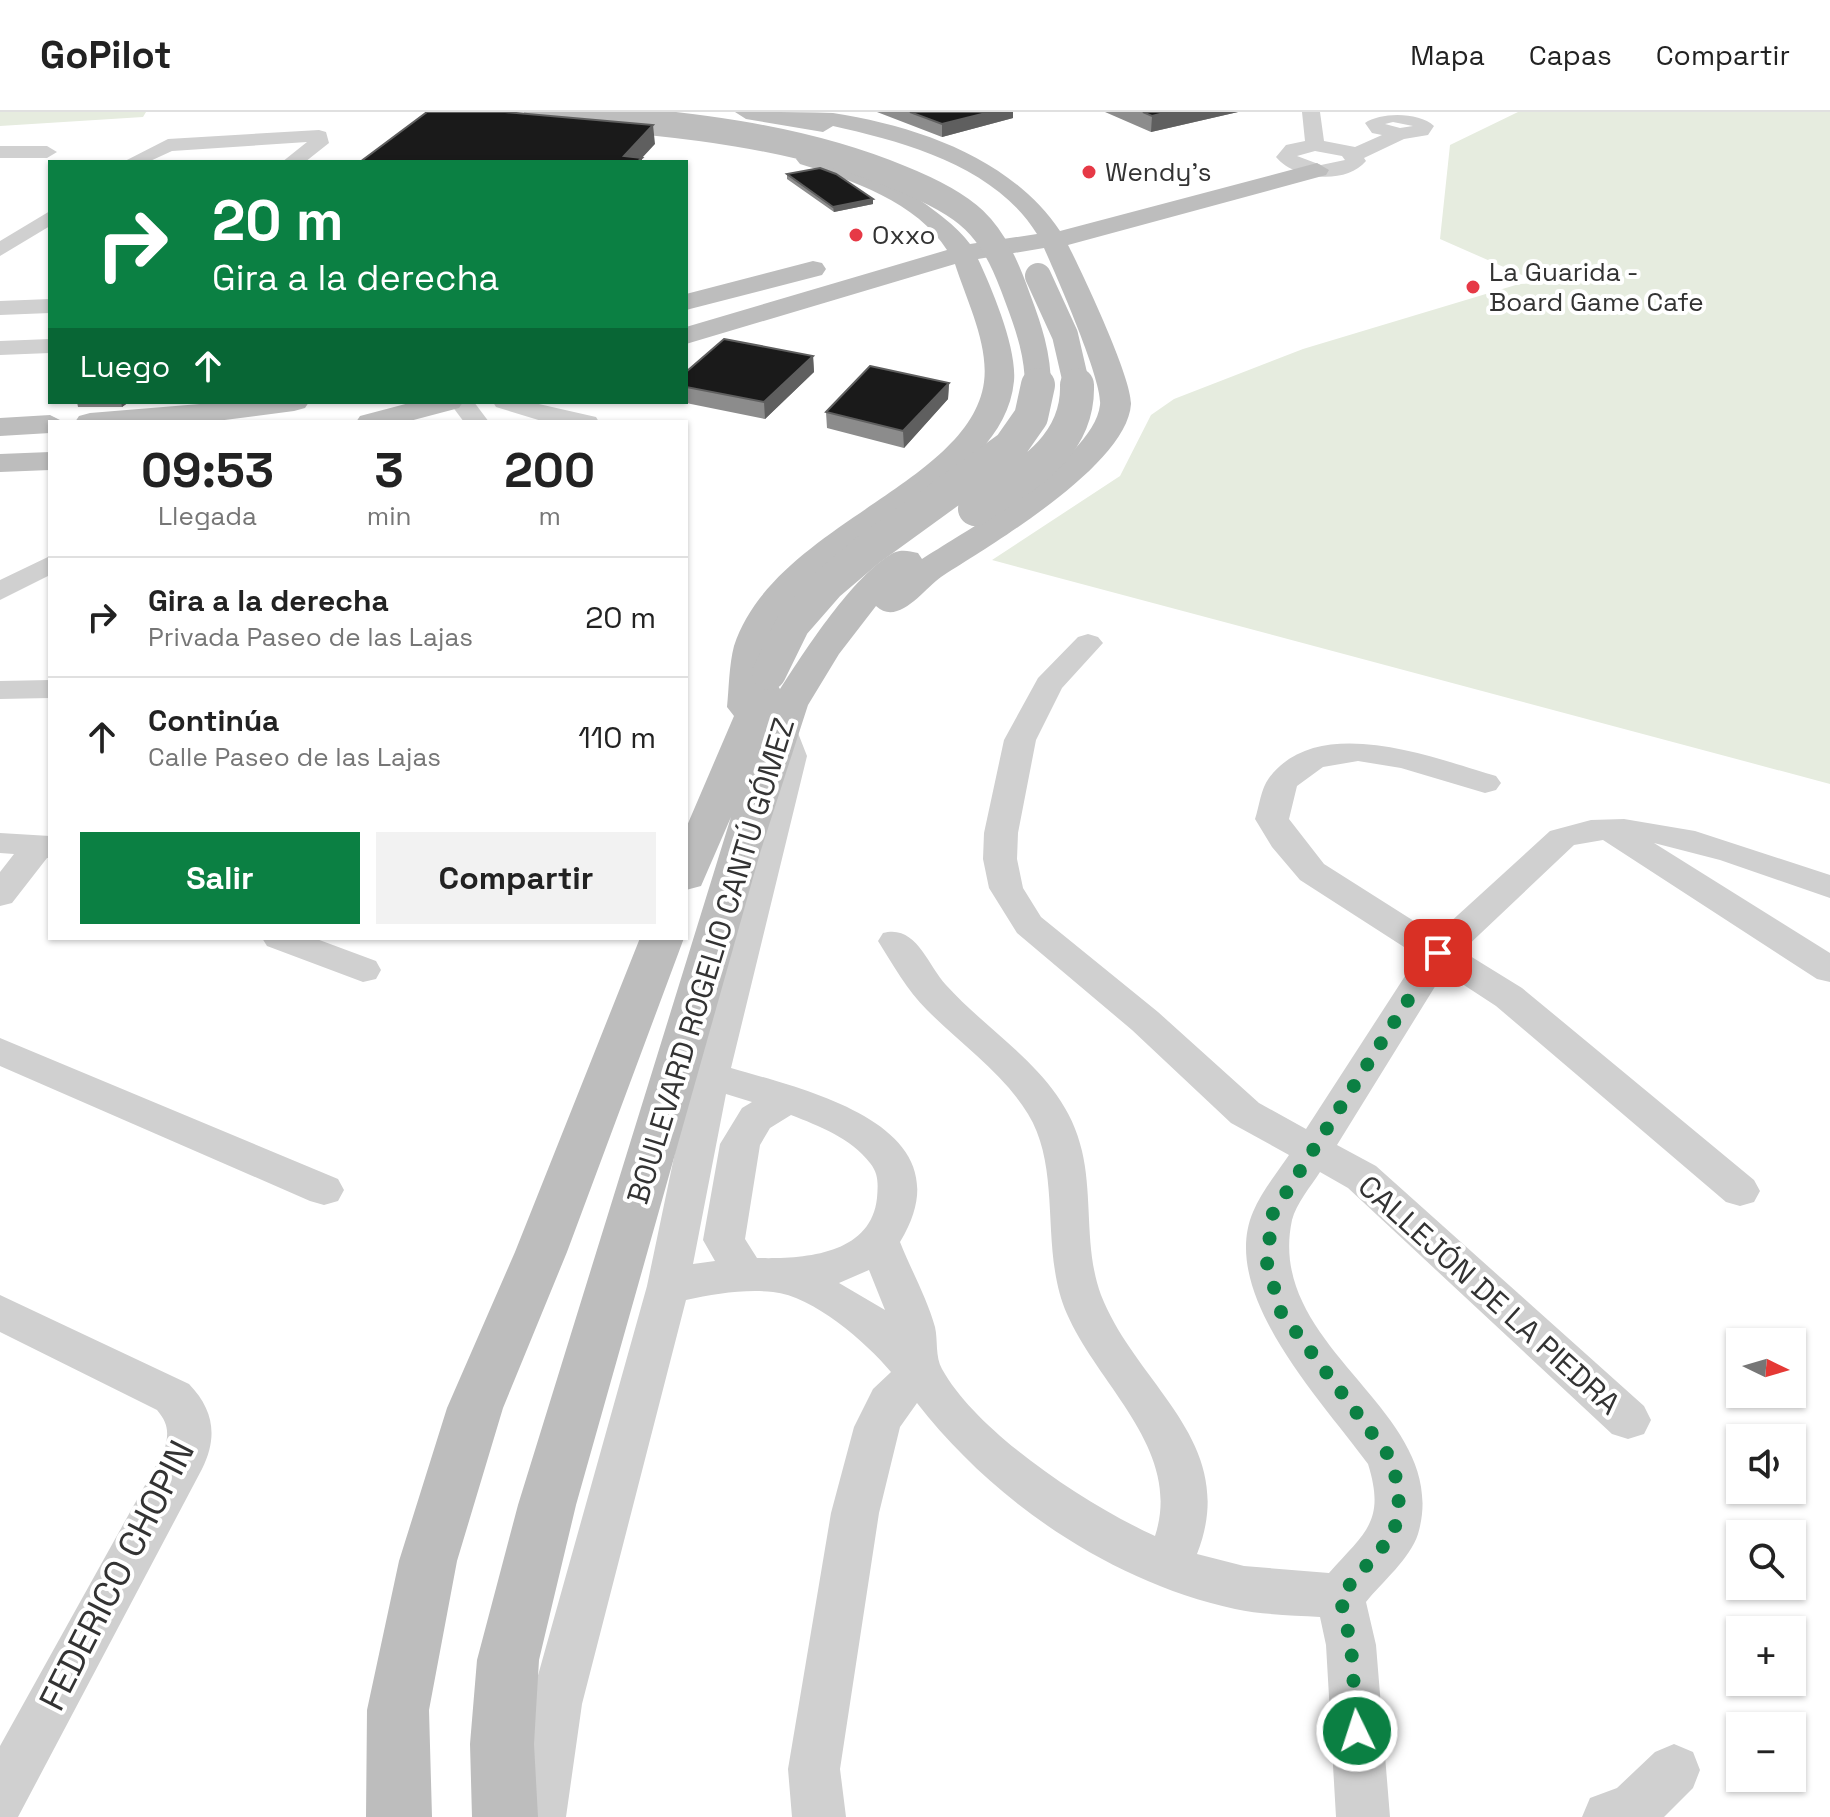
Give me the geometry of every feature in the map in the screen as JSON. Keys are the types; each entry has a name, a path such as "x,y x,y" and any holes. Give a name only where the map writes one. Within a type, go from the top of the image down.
{"street":[{"name":"BOULEVARD ROGELIO CANTÚ GÓMEZ","path":"650,112 791,129 887,154 961,189 995,213 1017,235 1058,319 1073,360 1077,413 1063,440 1032,470 906,560 861,601 772,708 688,873"},
{"path":"746,112 867,135 925,155 936,163 936,172 904,199"},
{"path":"529,116 731,141 822,163 904,199 956,244 976,289 996,348 1000,382 995,405 979,432 954,460 846,534 805,567 774,603 756,635 748,671 746,707 772,708 813,696 881,610 924,573 1017,512 1081,463 1100,443 1111,423 1116,402 1070,279 1054,219 1000,184 931,146 863,125 793,112"},
{"path":"1311,112 1316,158"},
{"path":"1346,151 1379,129 1446,112"},
{"name":"BOULEVARD ROGELIO CANTÚ GÓMEZ","path":"505,1817 502,1744 508,1660 547,1505 739,853 791,627 828,583 876,543 995,461 1023,432 1037,403 1038,377 1032,333 993,242 961,211 888,172 843,155 737,132 529,116"},
{"path":"1346,151 1410,122"},
{"path":"137,160 168,145 319,136 319,143 295,160"},
{"path":"694,331 884,264 1054,219 1316,158 1350,167 1356,161 1346,151"},
{"path":"0,152 47,152"},
{"path":"1213,172 1286,154 1293,164 1316,158"},
{"path":"904,199 970,200 1000,184"},
{"path":"0,250 48,218"},
{"path":"688,301 831,264"},
{"path":"884,264 976,289 1011,276 1070,279"},
{"path":"0,308 48,306"},
{"path":"0,348 48,346"},
{"path":"125,420 283,404"},
{"path":"234,420 283,404"},
{"path":"379,420 440,404"},
{"path":"463,404 475,420"},
{"path":"511,404 576,420"},
{"path":"0,427 48,424"},
{"path":"0,463 48,461"},
{"path":"0,591 48,565"},
{"name":"CALLEJÓN DE LA PIEDRA","path":"1088,643 1049,684 1020,740 1001,833 1000,859 1006,888 1029,925 1145,1021 1245,1113 1362,1177 1628,1420"},
{"path":"0,690 48,689"},
{"path":"539,1817 556,1704 668,1286 710,1076 791,756 772,708"},
{"path":"1485,783 1405,759 1358,752 1314,759 1282,782 1272,819 1284,840 1312,872 1509,997 1740,1191"},
{"path":"1340,1596 1394,1534 1400,1491 1389,1456 1281,1312 1267,1263 1272,1215 1438,953 1562,838 1582,829 1604,826 1659,833 1830,887"},
{"path":"1604,826 1830,970"},
{"path":"0,843 45,846"},
{"path":"0,895 45,846"},
{"path":"285,940 363,970"},
{"name":"BOULEVARD ROGELIO CANTÚ GÓMEZ","path":"399,1817 398,1710 428,1561 475,1408 541,1252 661,940"},
{"path":"896,941 935,996 1015,1072 1047,1109 1061,1151 1078,1289 1094,1331 1169,1442 1184,1478 1186,1504 1181,1539 1168,1564"},
{"path":"0,1051 324,1190"},
{"path":"668,1286 841,1266 879,1241 893,1222 900,1199 899,1177 890,1157 863,1130 710,1076"},
{"path":"785,1100 756,1118 740,1144 724,1240 765,1276 825,1294 855,1312 887,1338 975,1440 1020,1481 1077,1518 1168,1564 1231,1586 1340,1596"},
{"path":"879,1241 913,1327 919,1373"},
{"name":"FEDERICO CHOPIN","path":"0,1312 173,1397 189,1413 192,1433 186,1455 0,1798"},
{"path":"819,1817 814,1769 855,1513 877,1427 889,1402 919,1373"},
{"path":"1340,1596 1351,1645 1363,1817"},
{"path":"1609,1817 1632,1811 1674,1770"}],"shaded area":[{"path":"0,112 146,112 143,117 0,126"},
{"path":"1518,112 1830,112 1830,784 992,560 1120,476 1151,415 1174,399 1303,349 1519,284 1540,283 1440,239 1450,145"}],"building":[{"path":"427,112 505,112 653,125 624,156 642,158 640,160 363,160"},
{"path":"910,112 990,112 942,124"},
{"path":"1143,112 1168,112 1152,116"},
{"path":"820,168 836,174 873,199 833,207 787,174"},
{"path":"724,339 813,356 764,402 688,387 688,370"},
{"path":"870,366 949,383 903,431 826,412"}],"place":[{"name":"Wendy's","path":"1089,172"},
{"name":"Oxxo","path":"856,235"},
{"name":"La Guarida - Board Game Cafe","path":"1473,287"}],"route":[{"path":"1357,1731 1351,1645 1340,1596 1394,1534 1400,1510 1400,1491 1389,1456 1368,1424 1281,1312 1267,1263 1269,1239 1272,1215 1438,953"}]}
